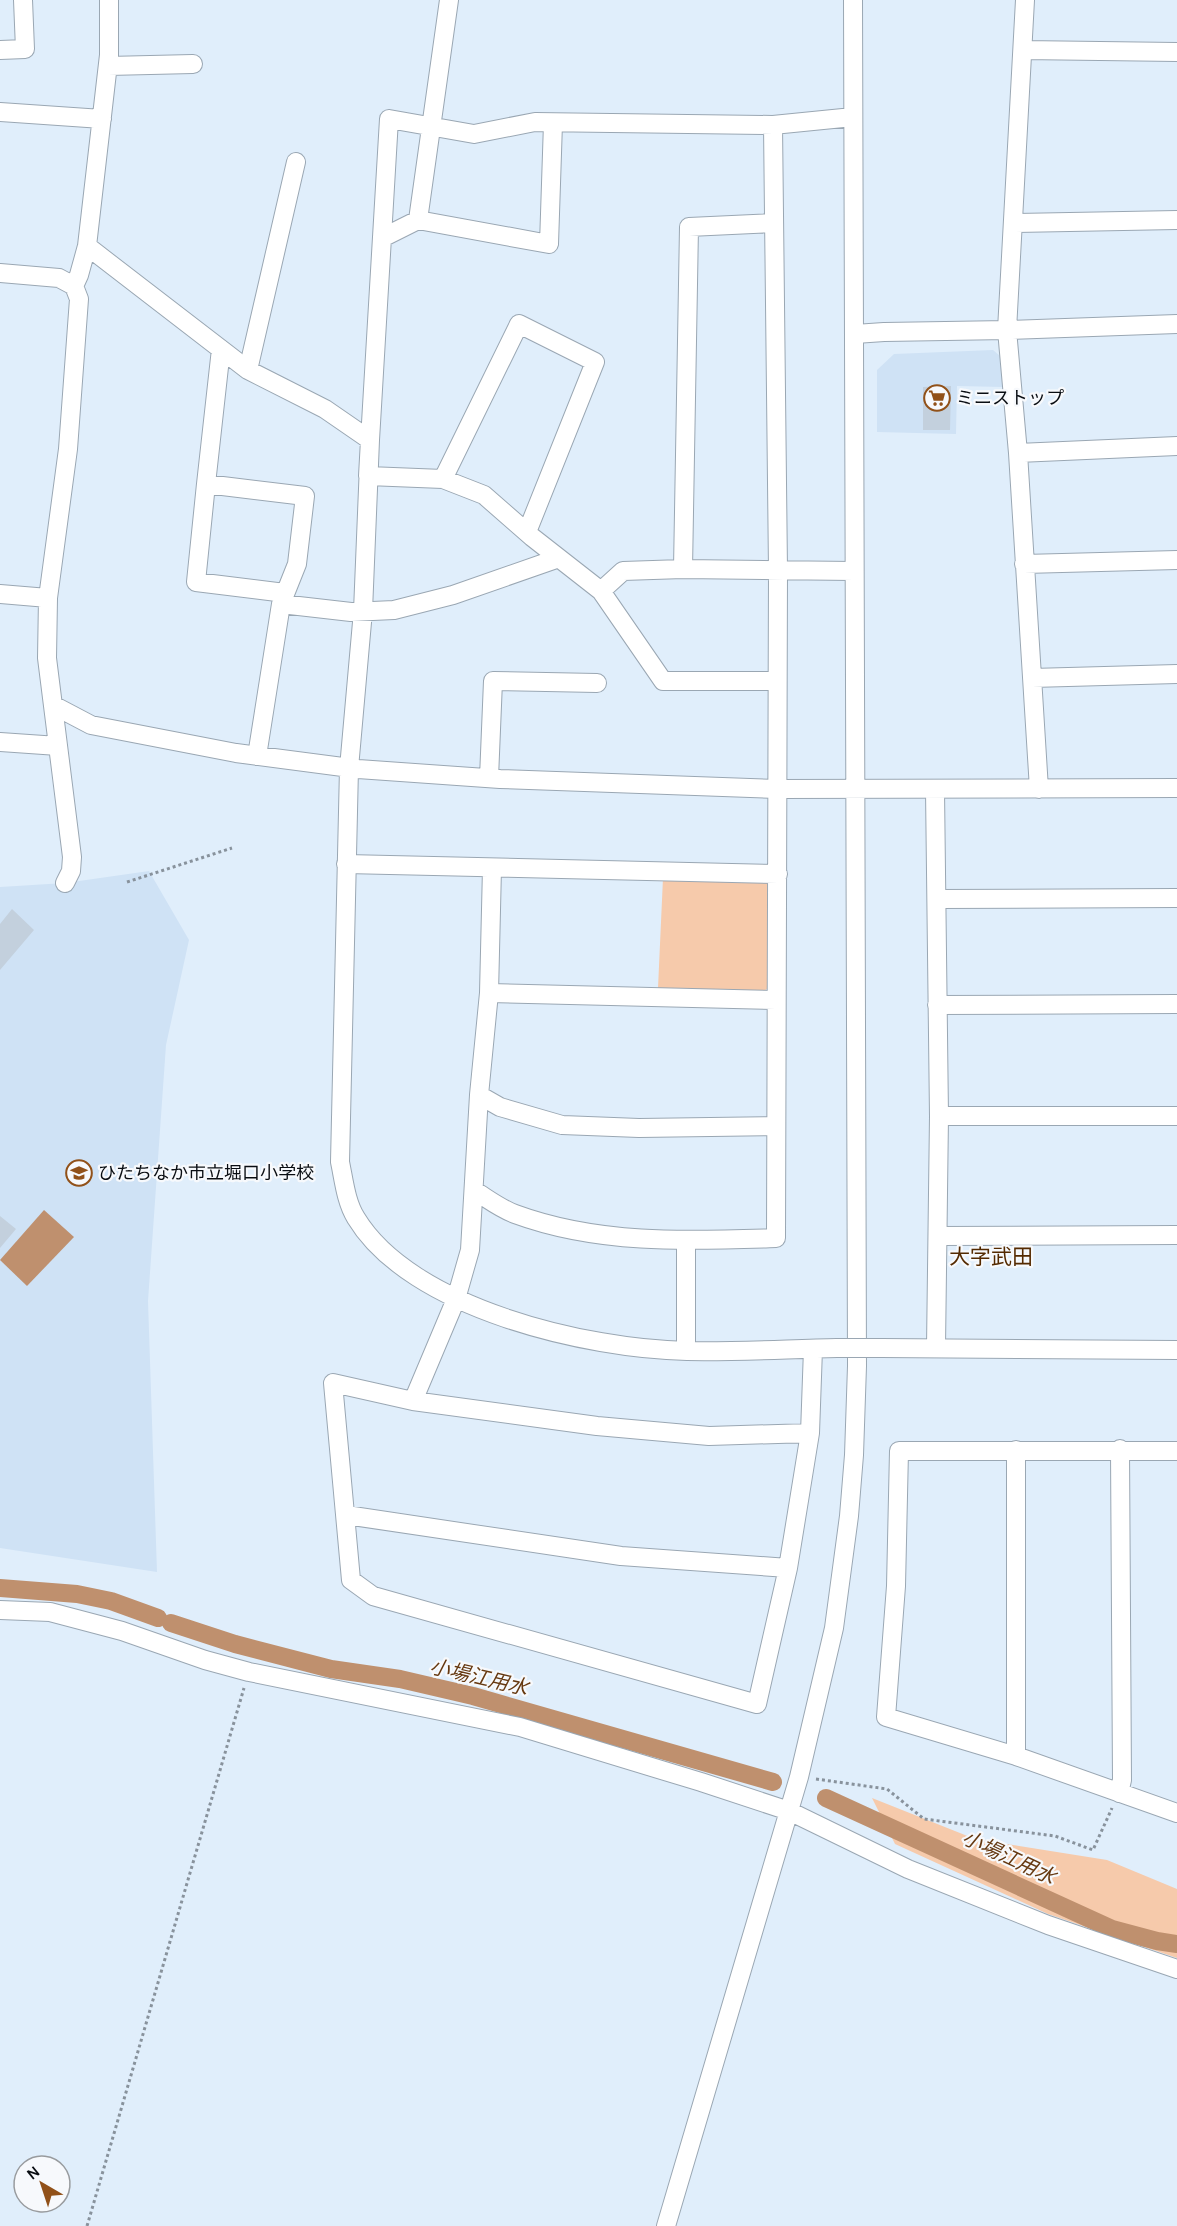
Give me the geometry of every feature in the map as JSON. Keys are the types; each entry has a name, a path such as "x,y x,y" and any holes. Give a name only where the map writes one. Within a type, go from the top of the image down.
{"street":[{"path":"0,50 25,50 23,0"},
{"path":"74,286 80,275 87,246 108,66 109,0"},
{"path":"418,220 449,0"},
{"path":"666,2226 799,1777 834,1628 849,1516 857,1366 853,0"},
{"path":"1025,0 1007,330 1018,453 1040,789"},
{"path":"1023,50 1177,52"},
{"path":"108,66 193,64"},
{"path":"0,112 102,119"},
{"path":"853,117 773,125 535,122 474,134 389,119 370,440 363,611 349,768 340,1162 346,1192 355,1216 365,1231 393,1261 419,1280 456,1299 511,1320 597,1341 686,1351 936,1347 1177,1350"},
{"path":"382,238 418,220 549,244 553,123"},
{"path":"475,1191 514,1213 564,1228 609,1236 686,1241 776,1238 778,571 773,125"},
{"path":"248,370 297,162"},
{"path":"1014,223 1177,220"},
{"path":"682,569 689,227 774,223"},
{"path":"87,246 248,370 325,409 370,440"},
{"path":"0,273 59,278 74,286 79,298 68,449 48,598 47,658 72,857 71,871 65,883"},
{"path":"444,479 519,324 595,362 527,532"},
{"path":"855,334 1177,324"},
{"path":"221,349 196,582 351,612 394,610 453,595 559,558"},
{"path":"1018,453 1177,446"},
{"path":"369,476 444,479 484,495 602,591 663,681 777,681"},
{"path":"206,484 305,496 297,564 283,599 257,756"},
{"path":"1024,564 1177,560"},
{"path":"602,591 623,571 682,569 854,571"},
{"path":"0,594 48,598"},
{"path":"1032,678 1177,674"},
{"path":"489,778 493,681 597,683"},
{"path":"53,705 91,725 257,756 349,768 489,778 777,789 1177,788"},
{"path":"0,742 58,746"},
{"path":"935,790 939,1116 936,1347"},
{"path":"346,864 778,874"},
{"path":"413,1401 456,1299 470,1250 489,993 492,868"},
{"path":"937,898 1177,898"},
{"path":"489,993 776,1000"},
{"path":"937,1005 1177,1004"},
{"path":"480,1095 500,1107 561,1125 639,1128 776,1126"},
{"path":"939,1116 1177,1116"},
{"path":"938,1236 1177,1235"},
{"path":"686,1241 686,1351"},
{"path":"810,1433 709,1436 597,1426 413,1401 333,1383 351,1580 374,1596 757,1704 788,1568 810,1433 813,1349"},
{"path":"1119,1793 1122,1780 1120,1449"},
{"path":"1177,1451 1120,1449 899,1451 896,1586 886,1717 1017,1756 1177,1813"},
{"path":"1016,1450 1017,1756"},
{"path":"346,1515 621,1556 788,1568"},
{"path":"0,1610 50,1612 122,1631 205,1660 249,1672 520,1727 789,1811 908,1869 1048,1926 1177,1969"}],"path":[{"path":"127,882 232,848"},
{"path":"87,2226 249,1672"},
{"path":"799,1777 887,1789 924,1819 1055,1836 1093,1850 1119,1793"}],"shaded area":[{"path":"993,350 1000,356 1003,387 957,386 956,434 877,432 877,370 894,354"},
{"name":"ひたちなか市立堀口小学校","path":"149,871 189,940 166,1045 148,1301 157,1572 0,1548 0,887 65,883"},
{"path":"663,878 768,881 770,987 762,992 658,988"},
{"path":"44,1210 74,1237 27,1286 0,1260"},
{"path":"872,1798 975,1839 1107,1860 1177,1889 1177,1958 1048,1914 895,1844"}],"building":[{"name":"ミニストップ","path":"951,386 950,430 923,430 923,387"},
{"path":"12,909 34,930 0,970 0,924"},
{"path":"0,1216 16,1229 0,1248"}],"waterway":[{"name":"小場江用水","path":"0,1588 77,1594 111,1601 158,1618"},
{"name":"小場江用水","path":"171,1623 235,1644 331,1669 400,1679 473,1696 773,1782"},
{"name":"小場江用水","path":"826,1798 1112,1929 1177,1944"}],"place":[{"name":"ミニストップ","path":"937,398"},
{"name":"ひたちなか市立堀口小学校","path":"79,1173"}],"district":[{"name":"大字武田","path":"991,1257"}]}
